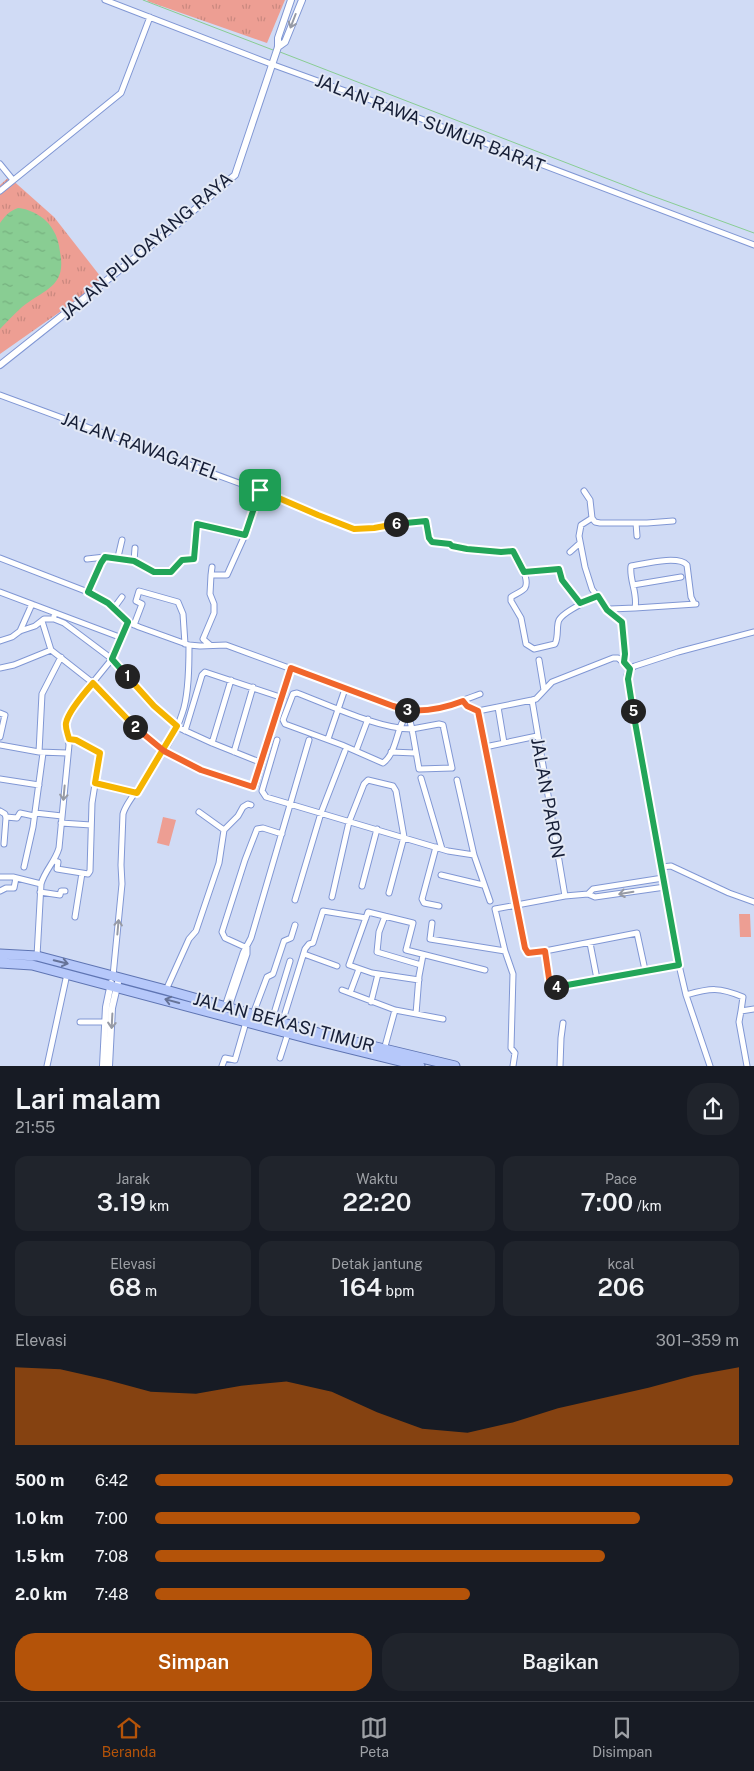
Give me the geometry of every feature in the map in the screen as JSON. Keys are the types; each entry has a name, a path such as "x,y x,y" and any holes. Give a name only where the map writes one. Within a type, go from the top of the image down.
{"main road":[{"path":"0,954 36,956 115,981"},
{"path":"0,963 32,965 67,974 115,981"},
{"name":"JALAN BEKASI TIMUR","path":"115,981 166,990 226,1010 246,1022 420,1066"},
{"name":"JALAN BEKASI TIMUR","path":"115,981 226,1010 254,1014 384,1050 455,1066"}],"street":[{"name":"JALAN RAWA SUMUR BARAT","path":"106,0 273,61 754,245"},
{"name":"JALAN PULOAYANG RAYA","path":"0,365 180,222 235,175 278,48 278,38 291,0"},
{"name":"JALAN PULOAYANG RAYA","path":"278,48 286,42 302,0"},
{"path":"0,191 122,93 150,17"},
{"path":"0,164 13,180"},
{"name":"JALAN RAWAGATEL","path":"0,395 260,490 354,529 424,521 427,522 430,541 467,549 501,552 513,551 524,572"},
{"path":"211,575 227,575 245,535 260,490"},
{"path":"584,491 590,500 592,518 595,522 636,523 674,521"},
{"path":"592,518 580,526 578,532 580,543 592,589 607,610 622,622 624,662"},
{"path":"636,523 637,536"},
{"path":"88,559 118,557 134,561 148,570 159,573 171,572 182,560 194,559 197,524 245,535"},
{"path":"118,557 122,540"},
{"path":"570,552 580,543"},
{"path":"134,561 135,548"},
{"path":"88,592 105,557"},
{"path":"0,558 88,592 114,608 128,622 134,625 187,644 200,646 226,645 407,712 444,708 480,694"},
{"path":"607,610 610,609 635,608 695,603 691,597 687,565 680,560 631,566 636,596 635,608"},
{"path":"210,645 203,639 214,613 214,604 210,594 212,567"},
{"path":"580,603 562,580 559,569 524,572 526,586 512,596 511,599 521,618 526,644 534,649 555,644 559,635 559,620 580,603 598,596"},
{"path":"633,585 681,576"},
{"path":"109,1066 122,884 123,814 126,806 137,793 164,751 177,726 186,701 187,644 178,602 140,591 136,601 142,604 134,625"},
{"path":"0,593 32,604 55,616 70,627 112,659 147,699 177,726 212,743 262,763"},
{"path":"114,608 122,597"},
{"path":"20,631 32,604"},
{"path":"0,640 12,637 20,631 36,626 44,619 55,616 73,619 122,638"},
{"path":"70,627 73,619"},
{"path":"42,621 51,650 93,683 134,726 164,751 201,770 251,787 254,786 262,763 291,668"},
{"path":"36,956 41,884 43,875 54,861 59,848 69,739 66,726 67,720 81,697 112,659 128,622"},
{"path":"630,669 678,652 754,632"},
{"path":"0,668 14,665 51,650"},
{"path":"24,867 39,785 42,694 61,657"},
{"path":"463,701 467,706 478,711 532,700 552,682 613,658 618,658 630,669"},
{"path":"539,660 544,690"},
{"path":"630,669 628,679 679,965 686,995 710,1066"},
{"path":"185,731 204,672 283,698"},
{"path":"212,743 231,680"},
{"path":"234,752 253,687"},
{"path":"328,739 345,689"},
{"path":"407,712 402,721 401,729 391,752 382,763 328,739 285,724 283,720 294,693 401,729 412,729 439,724 443,725 453,766 450,769 421,770 415,753 412,729 407,712"},
{"name":"JALAN PARON","path":"532,700 565,896"},
{"path":"498,707 504,743"},
{"path":"478,711 525,948 528,953 637,933 645,970"},
{"path":"0,713 4,715 0,737"},
{"path":"356,751 368,719"},
{"path":"485,747 537,736"},
{"path":"54,861 58,862 57,869 88,874 90,871 91,825 100,753 76,740 69,739"},
{"path":"277,740 262,791 266,797 439,848 474,855"},
{"path":"226,1010 243,953 252,938 309,740"},
{"path":"0,745 41,752 67,753"},
{"path":"295,900 321,813 345,752"},
{"path":"391,752 415,753"},
{"path":"421,778 439,848 422,899 424,903 439,906"},
{"path":"0,779 39,785"},
{"path":"332,897 350,822 365,781 371,780 393,786 396,790 404,838 388,893"},
{"path":"457,780 474,855 490,901"},
{"path":"95,783 137,793"},
{"path":"166,990 189,939 198,926 219,863 224,830 238,816 243,807 248,804 251,805"},
{"path":"0,811 6,817 4,844"},
{"path":"199,812 224,830"},
{"path":"6,817 17,818 20,814 62,816"},
{"path":"61,823 91,825"},
{"path":"247,948 225,938 222,932 245,860 258,829 263,828 282,834"},
{"path":"362,886 377,830"},
{"path":"661,867 671,866 729,893 754,902"},
{"path":"75,917 82,873"},
{"path":"442,875 483,885"},
{"path":"0,877 16,878 41,884"},
{"path":"0,891 6,888 14,888 16,878"},
{"path":"513,1066 515,1053 511,1048 513,974 495,908 588,894 593,890 663,878"},
{"path":"588,894 595,898 665,887"},
{"path":"40,892 60,895 61,891 65,891"},
{"path":"282,1022 304,954 308,944 313,943 323,911 366,918"},
{"path":"419,980 378,974 349,964 368,912 412,923 406,950 485,970"},
{"path":"385,916 379,932 377,952 421,965"},
{"path":"432,923 430,939 505,950"},
{"path":"254,1014 266,977 273,974 284,941 291,938 295,925"},
{"path":"590,943 597,979"},
{"path":"545,951 552,986 679,965"},
{"path":"304,954 337,966"},
{"path":"416,1014 423,955"},
{"path":"272,1020 290,961"},
{"path":"350,993 359,969"},
{"path":"47,1066 67,974"},
{"path":"371,1002 378,974"},
{"path":"103,1066 104,1022 115,981"},
{"path":"686,995 708,989 729,990 744,997 739,1022 747,1066"},
{"path":"342,990 394,1010 443,1019"},
{"path":"741,1011 754,1009"},
{"path":"384,1050 394,1010"},
{"path":"80,1022 104,1022"},
{"path":"222,1066 225,1058 235,1060 246,1022"},
{"path":"560,1066 563,1023"},
{"path":"280,1058 288,1033"}],"green space":[{"path":"148,0 285,0 267,43"},
{"path":"9,177 54,217 104,281 0,354 0,185"},
{"path":"163,817 176,820 169,846 157,843"},
{"path":"739,914 750,914 751,937 740,937"}],"water":[{"path":"18,208 38,215 47,222 56,235 61,264 60,273 52,286 22,307 0,329 0,223 8,214"}],"waterway":[{"path":"143,0 273,50"},
{"path":"280,52 647,194 754,233"}],"route":[{"path":"260,490 245,535 197,524 194,559 182,560 171,572 154,572 138,562 118,557 105,557 101,563 88,592 108,603 128,622 112,659 154,706 177,726 164,751 137,793 95,783 100,753 76,740 69,739 66,726 67,720 81,697 93,683 144,735 164,751 201,770 251,787 254,786 291,668 403,709 433,710 463,701 471,709 478,711 525,948 528,953 545,951 550,985 554,987 562,986 679,965 627,675 630,669 624,662 622,622 607,610 598,596 580,603 562,580 559,569 524,572 513,551 501,552 467,549 451,546 450,544 432,542 429,538 428,523 426,521 354,529 260,490"}]}
